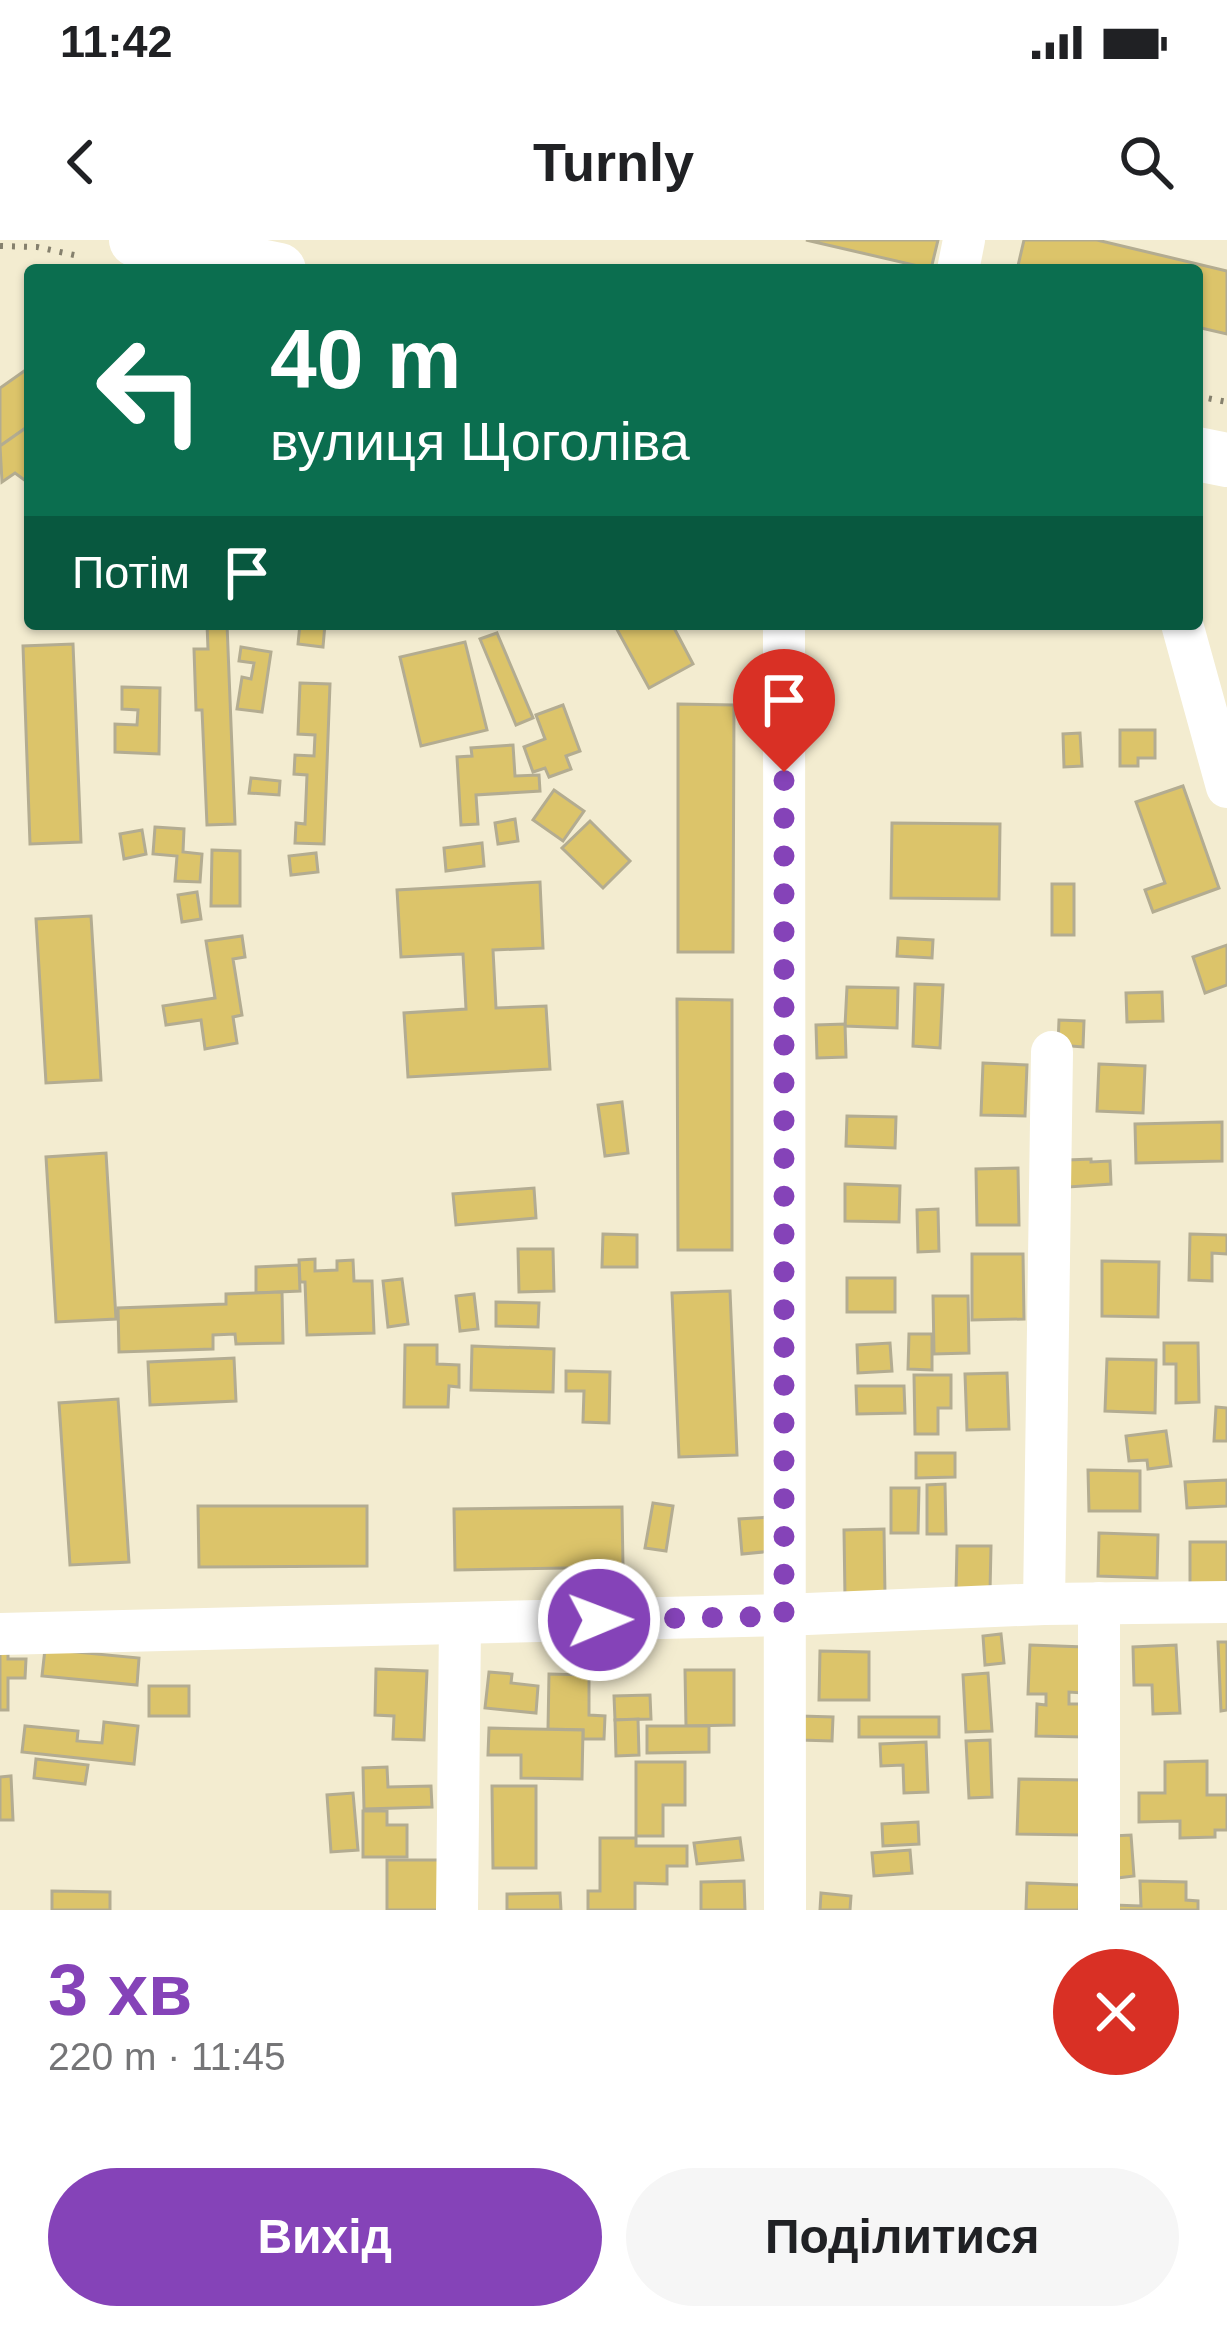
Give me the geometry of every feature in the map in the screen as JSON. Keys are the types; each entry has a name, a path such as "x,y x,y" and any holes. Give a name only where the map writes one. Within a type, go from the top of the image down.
{"main road":[{"path":"142,242 250,264"}],"street":[{"path":"784,630 785,1910"},
{"path":"1184,630 1227,787"},
{"path":"1044,1604 1052,1052"},
{"path":"0,1634 1227,1602"},
{"path":"1099,1603 1099,1910"},
{"path":"457,1910 460,1623"}],"path":[{"path":"0,246 37,247 79,256"}],"building":[{"path":"806,240 938,240 932,264 909,264"},
{"path":"1024,240 1097,240 1198,264 1018,264"},
{"path":"1203,265 1227,271 1227,334 1203,328"},
{"path":"24,371 24,429 0,446 0,388"},
{"path":"24,429 24,480 15,473 2,482 0,446"},
{"path":"207,630 227,630 235,824 207,825 194,649 208,649"},
{"path":"299,630 324,630 323,647 298,644"},
{"path":"617,630 675,630 693,664 649,688"},
{"path":"497,633 533,718 516,725 480,639"},
{"path":"465,642 487,730 421,746 400,657"},
{"path":"73,644 81,842 30,844 23,646"},
{"path":"241,647 271,652 262,712 237,709 242,677 251,679 254,663 239,661"},
{"path":"300,683 330,684 324,844 295,843 296,823 305,824 307,775 294,774 295,755 314,756 315,735 298,734"},
{"path":"122,687 160,688 159,754 115,752 115,724 137,725 138,710 122,709"},
{"path":"678,704 734,705 733,952 678,952"},
{"path":"563,705 580,751 566,756 571,769 549,777 545,768 533,772 524,747 545,739 536,715"},
{"path":"1120,730 1155,730 1155,758 1138,758 1138,766 1120,766"},
{"path":"1080,733 1082,766 1064,767 1063,734"},
{"path":"513,745 515,776 539,775 540,791 476,795 478,824 461,825 457,757 472,756 471,748"},
{"path":"251,778 280,781 279,795 249,793"},
{"path":"1183,786 1219,888 1153,912 1145,890 1165,883 1136,802"},
{"path":"554,790 584,811 563,841 533,820"},
{"path":"515,819 518,841 498,844 495,823"},
{"path":"590,821 630,861 603,888 562,848"},
{"path":"892,823 1000,824 999,899 891,898"},
{"path":"155,827 184,829 183,852 202,854 200,882 175,881 177,856 153,854"},
{"path":"142,830 146,854 124,859 120,834"},
{"path":"482,843 484,866 446,871 444,848"},
{"path":"212,850 240,851 240,906 211,906"},
{"path":"316,853 318,872 291,875 289,856"},
{"path":"540,882 543,948 493,950 496,1008 546,1006 550,1069 408,1077 404,1013 466,1009 463,954 401,957 397,890"},
{"path":"1052,884 1074,884 1074,935 1052,935"},
{"path":"197,892 201,919 182,922 178,895"},
{"path":"91,916 101,1080 46,1083 36,919"},
{"path":"242,936 245,957 233,959 242,1015 233,1017 237,1043 205,1049 201,1020 166,1025 163,1006 215,998 206,941"},
{"path":"898,938 933,940 932,958 897,956"},
{"path":"1227,945 1227,985 1205,993 1193,957"},
{"path":"915,984 943,985 940,1048 913,1046"},
{"path":"847,987 898,988 897,1028 845,1026"},
{"path":"1162,992 1163,1021 1127,1022 1126,993"},
{"path":"677,999 732,1000 732,1250 678,1250"},
{"path":"1059,1020 1084,1021 1083,1047 1058,1045"},
{"path":"845,1024 846,1057 817,1058 816,1025"},
{"path":"983,1063 1027,1065 1025,1116 981,1115"},
{"path":"1099,1064 1145,1066 1143,1113 1097,1111"},
{"path":"622,1102 628,1153 605,1156 598,1105"},
{"path":"847,1116 896,1117 895,1148 846,1146"},
{"path":"1222,1122 1222,1161 1136,1163 1135,1124"},
{"path":"106,1153 116,1319 56,1322 46,1157"},
{"path":"1068,1160 1110,1161 1111,1184 1069,1187"},
{"path":"1018,1168 1019,1225 977,1225 976,1169"},
{"path":"845,1184 900,1186 899,1222 845,1221"},
{"path":"534,1188 536,1218 456,1225 453,1194"},
{"path":"938,1209 939,1251 918,1252 917,1210"},
{"path":"603,1234 637,1235 637,1267 602,1267"},
{"path":"1190,1234 1227,1235 1227,1254 1212,1253 1212,1281 1189,1280"},
{"path":"518,1249 553,1249 554,1291 519,1292"},
{"path":"972,1254 1023,1254 1024,1319 972,1320"},
{"path":"315,1259 315,1271 337,1270 337,1261 353,1260 354,1281 372,1281 374,1333 307,1335 305,1282 300,1282 299,1260"},
{"path":"1102,1261 1159,1262 1158,1317 1102,1316"},
{"path":"299,1265 300,1291 256,1293 256,1267"},
{"path":"847,1278 895,1278 895,1312 847,1312"},
{"path":"402,1279 408,1324 388,1327 383,1281"},
{"path":"730,1291 737,1455 679,1457 672,1293"},
{"path":"282,1292 283,1343 236,1344 235,1334 213,1335 213,1349 119,1352 118,1308 226,1304 226,1294"},
{"path":"474,1294 478,1329 460,1331 456,1296"},
{"path":"933,1296 968,1296 969,1353 934,1354"},
{"path":"496,1302 539,1303 538,1327 496,1326"},
{"path":"909,1334 932,1334 932,1370 908,1369"},
{"path":"890,1343 892,1371 858,1373 857,1345"},
{"path":"1164,1343 1198,1343 1199,1402 1176,1403 1176,1364 1164,1364"},
{"path":"405,1345 437,1345 437,1364 459,1365 459,1387 449,1386 448,1407 404,1407"},
{"path":"472,1346 554,1349 553,1392 471,1390"},
{"path":"234,1358 236,1401 150,1405 148,1362"},
{"path":"1107,1359 1156,1360 1155,1413 1105,1411"},
{"path":"566,1371 610,1372 609,1423 583,1422 584,1391 566,1391"},
{"path":"1007,1373 1009,1429 967,1430 965,1374"},
{"path":"914,1375 951,1375 951,1408 938,1408 938,1434 915,1434"},
{"path":"856,1386 904,1386 905,1413 857,1414"},
{"path":"118,1399 129,1562 70,1565 59,1403"},
{"path":"1216,1407 1227,1408 1227,1441 1214,1441"},
{"path":"1166,1431 1171,1466 1148,1469 1147,1460 1129,1461 1126,1436"},
{"path":"916,1453 955,1453 955,1477 916,1478"},
{"path":"1088,1470 1140,1471 1140,1511 1089,1511"},
{"path":"1227,1480 1227,1506 1187,1508 1185,1482"},
{"path":"945,1484 946,1534 927,1534 927,1485"},
{"path":"891,1488 919,1488 918,1533 891,1533"},
{"path":"653,1503 673,1506 666,1551 645,1548"},
{"path":"198,1506 367,1506 367,1566 199,1567"},
{"path":"622,1507 623,1567 455,1570 454,1509"},
{"path":"771,1517 773,1551 742,1554 739,1519"},
{"path":"884,1529 885,1596 845,1597 844,1530"},
{"path":"1099,1533 1158,1535 1157,1578 1098,1576"},
{"path":"1190,1542 1227,1542 1227,1585 1190,1585"},
{"path":"957,1546 991,1546 990,1592 956,1592"},
{"path":"1001,1634 1004,1663 985,1665 983,1636"},
{"path":"1218,1642 1227,1642 1227,1710 1221,1711"},
{"path":"1030,1645 1084,1647 1082,1693 1069,1692 1069,1704 1086,1704 1084,1737 1036,1736 1037,1704 1046,1705 1046,1694 1028,1694"},
{"path":"1176,1645 1180,1713 1153,1714 1152,1685 1134,1685 1133,1647"},
{"path":"0,1648 8,1648 8,1659 26,1659 25,1678 8,1678 8,1710 0,1710"},
{"path":"45,1649 139,1658 137,1685 42,1676"},
{"path":"820,1651 869,1652 869,1700 819,1700"},
{"path":"376,1669 427,1671 424,1740 393,1739 394,1716 375,1715"},
{"path":"685,1670 734,1670 734,1725 686,1726"},
{"path":"489,1672 512,1674 511,1683 538,1686 536,1713 485,1708"},
{"path":"988,1673 992,1731 966,1732 963,1675"},
{"path":"549,1674 589,1675 589,1715 605,1716 604,1739 583,1739 583,1730 548,1729"},
{"path":"149,1686 189,1686 189,1716 149,1716"},
{"path":"650,1695 651,1719 615,1720 614,1696"},
{"path":"800,1716 833,1717 832,1741 800,1740"},
{"path":"859,1717 939,1717 939,1737 859,1737"},
{"path":"638,1719 639,1755 616,1756 615,1720"},
{"path":"104,1722 138,1726 134,1764 22,1752 25,1726 78,1731 77,1741 102,1743"},
{"path":"647,1726 709,1726 709,1752 647,1753"},
{"path":"489,1728 583,1730 582,1779 521,1778 521,1755 488,1755"},
{"path":"990,1740 992,1797 969,1798 966,1741"},
{"path":"926,1742 928,1792 904,1793 903,1765 881,1766 880,1744"},
{"path":"36,1759 88,1765 85,1784 34,1778"},
{"path":"1207,1761 1207,1795 1227,1795 1227,1830 1215,1830 1215,1837 1180,1838 1180,1821 1139,1822 1139,1793 1165,1793 1165,1762"},
{"path":"636,1762 685,1762 685,1805 663,1805 663,1836 636,1836"},
{"path":"387,1767 388,1787 431,1786 432,1807 364,1809 363,1768"},
{"path":"11,1776 13,1820 0,1820 0,1777"},
{"path":"1019,1779 1083,1780 1082,1835 1017,1834"},
{"path":"492,1786 536,1786 536,1868 493,1868"},
{"path":"353,1793 358,1850 331,1852 327,1795"},
{"path":"363,1811 387,1811 387,1825 407,1825 407,1857 363,1857"},
{"path":"918,1822 919,1844 883,1846 882,1824"},
{"path":"1131,1835 1134,1876 1117,1878 1113,1836"},
{"path":"600,1838 636,1838 636,1846 687,1846 687,1866 667,1866 667,1884 635,1883 635,1910 588,1910 588,1891 600,1891"},
{"path":"740,1838 743,1860 697,1864 694,1843"},
{"path":"910,1850 912,1873 874,1876 872,1853"},
{"path":"387,1860 444,1860 444,1910 387,1910"},
{"path":"744,1881 745,1910 701,1910 701,1882"},
{"path":"1140,1881 1186,1882 1186,1900 1198,1901 1198,1910 1114,1910 1114,1905 1141,1906"},
{"path":"1027,1883 1080,1885 1079,1910 1026,1910"},
{"path":"52,1891 110,1892 110,1910 52,1910"},
{"path":"560,1893 561,1910 507,1910 507,1894"},
{"path":"821,1893 851,1896 850,1910 820,1910"}],"route":[{"path":"599,1620 784,1616 784,772"}]}
